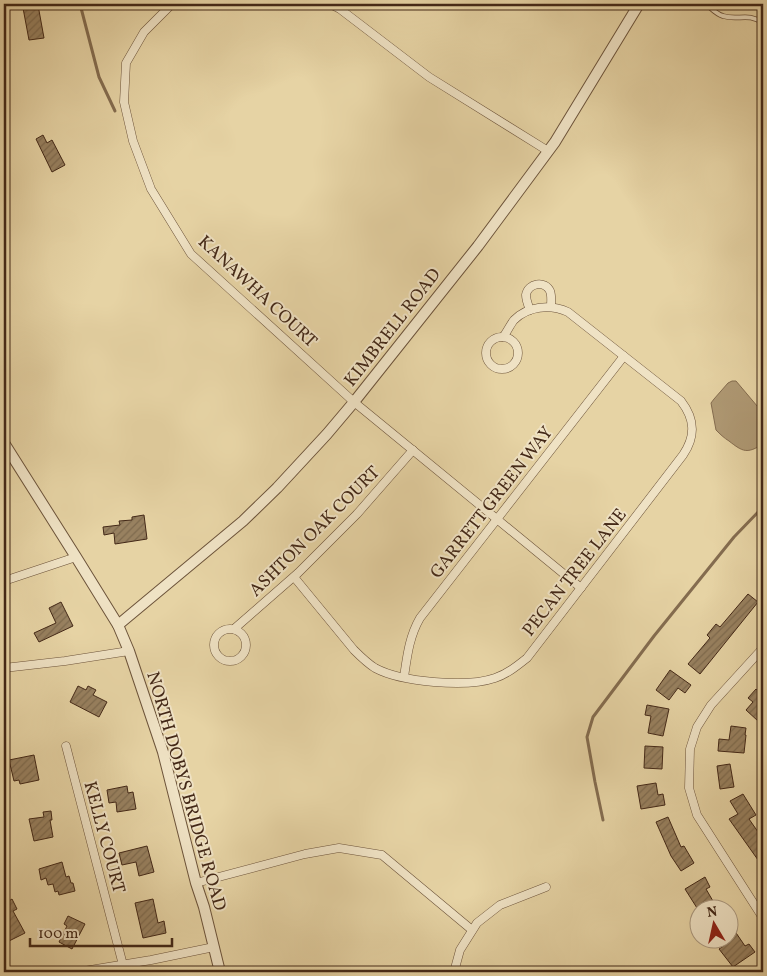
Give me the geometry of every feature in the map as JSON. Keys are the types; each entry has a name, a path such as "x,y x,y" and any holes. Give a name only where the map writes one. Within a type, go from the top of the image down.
{"street":[{"name":"KANAWHA COURT","path":"172,4 144,32 126,63 124,102 133,141 151,189 191,254 354,402 581,588"},
{"path":"330,4 340,9 429,77 548,151"},
{"name":"KIMBRELL ROAD","path":"118,625 243,521 277,488 354,402 481,241 548,151 639,4"},
{"path":"503,337 514,343 518,352 512,366 502,369 492,366 488,362 486,357 487,347 494,339 503,337 512,322 520,315 537,308 551,307 551,296 546,286 538,284 528,289 526,298 530,310"},
{"name":"PECAN TREE LANE","path":"294,577 364,661 388,674 429,681 480,682 504,675 527,658 683,455 688,448 692,436 690,416 680,401 568,312 551,307"},
{"name":"GARRETT GREEN WAY","path":"404,677 408,650 415,627 420,618 624,356"},
{"name":"NORTH DOBYS BRIDGE ROAD","path":"4,444 118,625 130,651 163,752 220,972"},
{"name":"ASHTON OAK COURT","path":"234,630 241,633 246,643 246,648 240,658 230,661 224,660 215,649 216,638 222,631 227,629 234,630 294,577 357,514 413,450"},
{"path":"4,580 76,557"},
{"path":"763,648 711,705 697,727 690,749 689,788 697,815 763,918"},
{"path":"4,668 130,651"},
{"name":"KELLY COURT","path":"66,746 123,965"},
{"path":"196,883 305,854 339,848 382,855 472,930"},
{"path":"454,972 460,950 477,923 500,905 546,887"},
{"path":"78,972 214,947"}],"lane":[{"path":"706,4 714,12 724,16 751,17 763,23"}],"shaded area":[{"path":"736,381 763,413 763,444 753,449 745,450 738,448 716,430 711,403 728,383"}],"building":[{"path":"38,5 44,38 29,40 23,8"},
{"path":"43,135 47,143 52,140 65,165 52,172 36,139"},
{"path":"144,515 147,539 115,544 114,533 104,535 103,527 120,525 119,521 132,520 132,517"},
{"path":"748,594 758,602 700,674 688,664 710,638 707,635 716,624 720,627"},
{"path":"61,602 73,626 39,642 34,633 56,623 49,608"},
{"path":"670,670 691,685 685,693 678,688 669,700 656,690"},
{"path":"78,686 86,690 88,686 96,690 93,695 107,702 99,717 70,702"},
{"path":"756,689 763,695 763,715 758,721 746,710 753,702 748,698"},
{"path":"647,705 669,709 663,736 648,733 651,716 645,715"},
{"path":"731,726 746,728 744,753 718,751 719,739 729,740"},
{"path":"645,746 663,747 662,769 644,768"},
{"path":"34,755 39,780 20,784 19,780 14,781 9,760"},
{"path":"730,764 734,787 720,789 717,766"},
{"path":"656,783 658,795 663,794 665,805 641,809 637,786"},
{"path":"127,786 128,793 133,792 136,809 117,812 116,802 109,803 107,790"},
{"path":"743,794 756,815 749,819 763,839 763,867 729,819 738,814 730,801"},
{"path":"51,811 52,820 50,820 53,837 34,841 29,819 44,817 43,812"},
{"path":"668,817 681,847 684,846 694,863 681,871 671,856 656,822"},
{"path":"147,846 154,872 139,876 136,862 122,865 119,853"},
{"path":"62,862 66,877 69,876 75,891 59,895 58,891 55,892 53,884 48,885 46,878 41,880 39,869"},
{"path":"705,877 710,887 706,889 711,898 691,898 685,889"},
{"path":"12,899 17,909 13,911 25,933 7,942 4,935 4,904"},
{"path":"153,899 158,923 164,921 166,933 143,938 135,903"},
{"path":"68,916 85,924 72,949 59,942 67,926 64,924"},
{"path":"740,939 745,946 749,944 755,952 733,967 719,949 740,948"}],"waterway":[{"path":"80,4 99,77 115,111"},
{"path":"603,820 587,737 593,717 654,636 734,537 763,507"}]}
